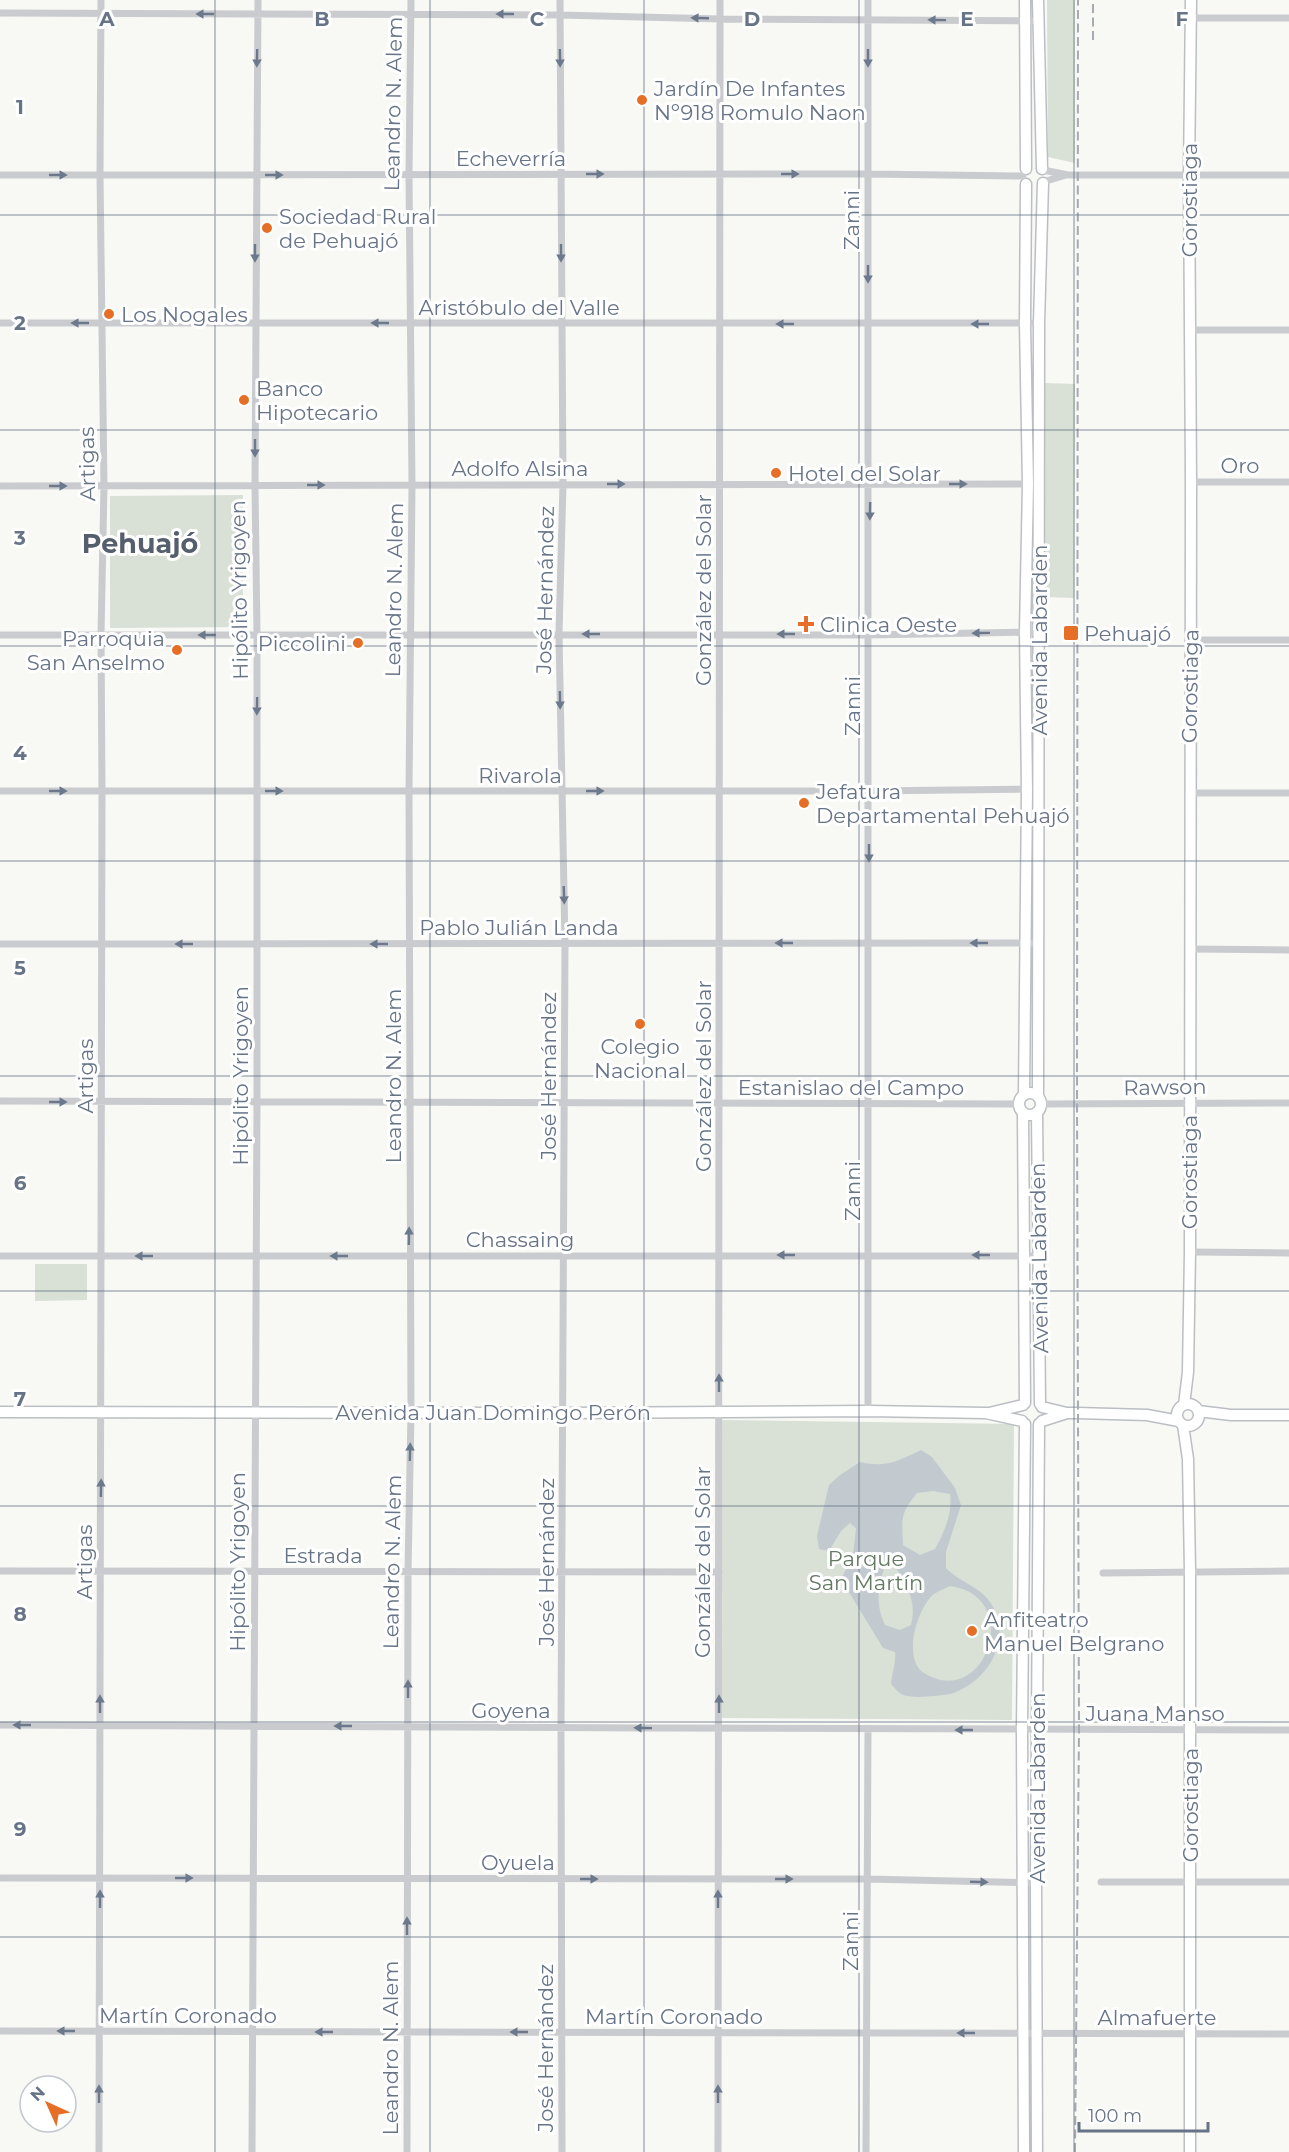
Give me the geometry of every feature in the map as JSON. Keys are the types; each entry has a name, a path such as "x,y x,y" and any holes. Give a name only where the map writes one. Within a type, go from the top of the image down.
{"main road":[{"name":"Avenida Labarden","path":"1024,1404 1025,1256 1022,1104 1028,484 1025,324 1025,0"},
{"path":"1038,0 1042,170 1045,176 1043,182 1035,187 1025,176 1034,165 1042,170"},
{"name":"Gorostiaga","path":"1190,2152 1188,1372 1191,0"},
{"name":"Avenida Labarden","path":"1041,1405 1038,943 1039,323 1043,182"},
{"path":"1031,1093 1039,1104 1031,1115 1022,1104 1031,1093"},
{"path":"1067,1413 1033,1426 1023,1423 1019,1413 1024,1404 1032,1401 1067,1413 1188,1416 1289,1414"},
{"name":"Avenida Juan Domingo Perón","path":"986,1413 1024,1404"},
{"path":"1041,1405 1044,1413 1041,1422"},
{"name":"Avenida Juan Domingo Perón","path":"0,1412 868,1411 986,1413 1023,1423"},
{"name":"Avenida Labarden","path":"1037,2152 1036,1883 1041,1422"},
{"name":"Avenida Labarden","path":"1023,1423 1024,2152"}],"street":[{"name":"Artigas","path":"99,2152 102,1256 101,635 104,486 100,175 101,0"},
{"name":"Hipólito Yrigoyen","path":"252,2152 257,1102 255,175 258,0"},
{"name":"Leandro N. Alem","path":"406,2152 408,1572 411,1412 409,791 412,485 409,175 411,0"},
{"name":"José Hernández","path":"560,0 563,484 559,634 565,943 561,1727 562,2152"},
{"name":"González del Solar","path":"718,2152 720,0"},
{"name":"Zanni","path":"868,0 870,484 868,1411"},
{"path":"0,13 560,15 720,19 1038,21"},
{"path":"1191,18 1289,18"},
{"path":"1042,170 1068,175 1289,175"},
{"name":"Echeverría","path":"0,175 868,174 1025,176"},
{"path":"1043,182 1068,175"},
{"name":"Aristóbulo del Valle","path":"0,323 1039,323"},
{"path":"1189,330 1289,330"},
{"name":"Oro","path":"1191,482 1289,482"},
{"name":"Adolfo Alsina","path":"0,486 1040,485"},
{"path":"0,635 868,635 1039,632"},
{"path":"1191,640 1289,640"},
{"name":"Rivarola","path":"0,791 1039,789"},
{"path":"1189,793 1289,793"},
{"name":"Pablo Julián Landa","path":"0,944 1038,943"},
{"path":"1190,949 1289,950"},
{"name":"Estanislao del Campo","path":"0,1101 1022,1104"},
{"name":"Rawson","path":"1039,1104 1289,1103"},
{"path":"1190,1252 1289,1252"},
{"name":"Chassaing","path":"0,1256 1040,1256"},
{"name":"Estrada","path":"0,1571 719,1572"},
{"path":"1103,1573 1289,1571"},
{"name":"Goyena","path":"0,1725 1022,1731"},
{"name":"Zanni","path":"866,2152 868,1730"},
{"name":"Juana Manso","path":"1022,1731 1289,1730"},
{"name":"Oyuela","path":"0,1878 867,1879 1036,1883"},
{"path":"1101,1882 1289,1882"},
{"name":"Martín Coronado","path":"0,2031 1024,2033"},
{"name":"Almafuerte","path":"1024,2033 1289,2034"}],"green space":[{"path":"1047,0 1075,0 1075,163 1048,157"},
{"path":"1045,383 1075,384 1074,598 1044,597"},
{"path":"243,495 243,627 110,628 110,496"},
{"path":"35,1264 87,1264 87,1300 35,1301"},
{"name":"Parque San Martín","path":"722,1420 1014,1424 1012,1720 719,1718"}],"shaded area":[{"path":"921,1450 932,1457 955,1488 961,1505 946,1552 946,1568 982,1593 992,1605 998,1618 1000,1631 994,1656 988,1667 968,1686 945,1695 913,1697 901,1694 891,1684 895,1652 883,1648 841,1579 853,1555 856,1528 850,1523 841,1531 829,1551 819,1549 817,1536 829,1485 840,1475 860,1462 885,1464","holes":["933,1491 950,1494 949,1515 935,1549 920,1555 903,1545 903,1517 917,1493","885,1565 895,1566 912,1601 911,1625 900,1630 885,1625 880,1610 879,1588","950,1586 973,1594 986,1609 991,1628 988,1648 979,1665 964,1677 946,1681 924,1673 917,1666 914,1657 914,1634 922,1610 934,1594"]}],"railway":[{"path":"1075,2152 1079,1730 1078,0"},
{"path":"1093,0 1093,40"}],"place":[{"name":"Jardín De Infantes Nº918 Romulo Naon","path":"642,100"},
{"name":"Sociedad Rural de Pehuajó","path":"267,228"},
{"name":"Los Nogales","path":"109,314"},
{"name":"Banco Hipotecario","path":"244,400"},
{"name":"Hotel del Solar","path":"776,473"},
{"name":"Clinica Oeste","path":"806,624"},
{"name":"Pehuajó","path":"1071,633"},
{"name":"Piccolini","path":"358,643"},
{"name":"Parroquia San Anselmo","path":"177,650"},
{"name":"Jefatura Departamental Pehuajó","path":"804,803"},
{"name":"Colegio Nacional","path":"640,1024"},
{"name":"Anfiteatro Manuel Belgrano","path":"972,1631"}],"district":[{"name":"Pehuajó","path":"140,543"}]}
